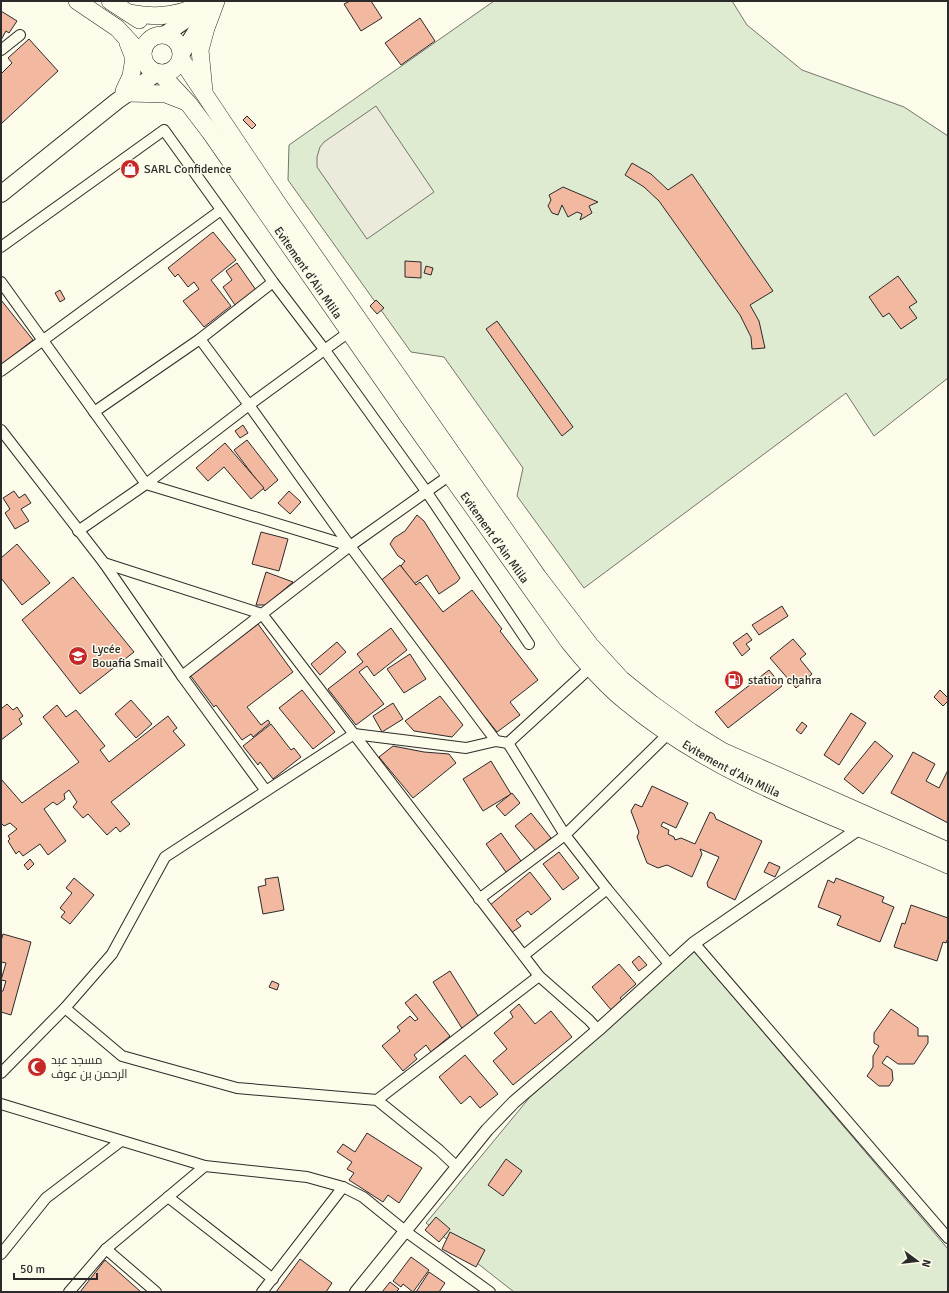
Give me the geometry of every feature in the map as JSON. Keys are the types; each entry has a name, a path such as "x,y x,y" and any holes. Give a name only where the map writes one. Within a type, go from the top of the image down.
{"highway":[{"path":"78,1 117,28 143,58 150,69 158,73 174,70 181,56 177,42 173,38 162,35 110,1"},
{"path":"130,13 147,16 165,16 208,1"},
{"path":"205,95 200,50 215,1"},
{"path":"117,28 127,42 134,58 131,76 123,95 166,94 188,103"},
{"path":"143,58 144,46 147,42 151,38 162,35"},
{"name":"Evitement d'Ain Mlila","path":"181,56 205,95 278,204 538,577 590,645 621,679 691,732 735,757 948,865"},
{"name":"Evitement d'Ain Mlila","path":"158,73 188,103 450,475 569,642 590,668 624,700 668,734 730,770 768,788 948,851"}],"main road":[{"path":"162,35 215,1"},
{"path":"181,56 215,1"},
{"path":"123,95 143,58"},
{"path":"1,194 123,95 158,73"}],"street":[{"path":"1,50 20,35"},
{"path":"1,247 164,130 426,491 529,644"},
{"path":"1,371 221,210"},
{"path":"1,282 146,484 350,546"},
{"path":"94,412 200,339 273,282"},
{"path":"78,531 146,484 249,405 349,332"},
{"path":"200,339 350,546 496,742"},
{"path":"1,430 104,564 182,676 266,791"},
{"path":"182,676 350,546 450,475"},
{"path":"104,564 262,614 539,976 589,1020 598,1030"},
{"path":"1,1074 65,1008 112,954 165,857 354,734 466,748 496,742 508,743 590,668"},
{"path":"479,899 565,834 668,734"},
{"path":"508,743 565,834 607,889 670,965"},
{"path":"356,1292 487,1130 514,1102 598,1030 694,943 863,822"},
{"path":"524,955 607,889"},
{"path":"694,943 948,1238"},
{"path":"377,1100 539,976"},
{"path":"65,1008 122,1056 237,1088 377,1100 439,1150 457,1167"},
{"path":"1,1104 205,1166 257,1173 307,1177 343,1186 363,1197 405,1231 490,1292"},
{"path":"1,1254 46,1198 121,1141"},
{"path":"68,1292 106,1249 205,1166"},
{"path":"262,1292 343,1186"},
{"path":"168,1197 273,1279"},
{"path":"106,1249 156,1292"}],"green space":[{"path":"494,1 732,1 747,25 802,70 904,107 948,136 948,378 874,436 846,393 584,588 517,496 523,468 444,357 411,352 288,180 289,145"},
{"path":"694,951 948,1249 948,1292 514,1292 426,1223 530,1097"}],"shaded area":[{"path":"376,106 434,192 367,239 317,167 317,157 320,147 324,142"}],"building":[{"path":"350,1 371,1 382,18 361,31 344,4"},
{"path":"1,11 17,21 9,33 6,31 1,40"},
{"path":"420,18 435,41 401,65 385,43"},
{"path":"29,39 58,71 1,124 1,74 12,63 8,58"},
{"path":"247,116 256,125 252,129 243,120"},
{"path":"632,163 651,174 668,190 692,174 773,291 750,305 759,321 765,348 752,349 751,337 740,315 659,201 644,187 625,175"},
{"path":"563,187 598,202 589,206 592,213 580,220 582,214 577,212 568,217 562,205 558,215 552,213 548,206 551,200 549,195"},
{"path":"213,232 236,260 211,280 231,306 204,327 183,301 199,289 194,282 188,287 178,274 175,277 168,268"},
{"path":"405,261 421,262 421,278 405,277"},
{"path":"237,263 256,290 235,305 223,287 232,280 226,271"},
{"path":"426,266 433,268 431,275 424,273"},
{"path":"898,276 917,302 909,307 917,318 901,329 889,313 883,317 869,297"},
{"path":"60,290 65,299 60,302 55,293"},
{"path":"1,300 33,340 1,365"},
{"path":"376,300 384,308 377,314 370,306"},
{"path":"497,321 573,427 562,436 486,329"},
{"path":"243,425 248,433 240,438 235,431"},
{"path":"247,440 278,480 265,491 234,450"},
{"path":"225,443 264,488 251,499 224,467 208,481 196,468"},
{"path":"14,491 19,498 25,494 31,503 21,509 29,521 15,529 5,513 10,509 3,498"},
{"path":"289,491 301,502 290,514 278,503"},
{"path":"417,515 424,521 460,578 457,582 439,594 427,575 414,584 401,566 405,561 398,556 390,544 394,538 405,531"},
{"path":"261,532 288,539 279,571 252,564"},
{"path":"17,544 50,583 22,605 1,578 1,558"},
{"path":"400,565 416,585 420,582 443,612 472,590 502,629 500,631 538,680 510,702 520,715 497,732 485,717 482,719 379,582"},
{"path":"266,572 293,582 266,605 256,605"},
{"path":"73,577 134,652 80,694 22,620"},
{"path":"782,606 788,616 759,635 752,625"},
{"path":"258,624 293,672 247,707 261,725 268,720 270,723 253,737 251,734 242,740 216,705 214,707 190,675"},
{"path":"391,628 407,650 374,676 367,666 359,672 384,704 356,725 328,689 363,662 357,654"},
{"path":"747,633 752,640 746,644 750,649 742,656 733,643"},
{"path":"793,639 806,654 800,659 812,674 796,688 770,658"},
{"path":"337,642 346,652 320,675 311,664"},
{"path":"410,654 426,679 404,693 387,669"},
{"path":"769,670 782,686 728,728 715,712"},
{"path":"302,690 335,732 313,749 279,708"},
{"path":"940,690 948,698 948,701 943,706 934,697"},
{"path":"440,696 463,725 452,737 414,731 405,721"},
{"path":"131,700 152,724 136,738 115,714"},
{"path":"393,703 403,719 382,732 373,716"},
{"path":"7,704 13,710 17,707 23,716 19,719 22,724 1,740 1,709"},
{"path":"57,705 66,717 76,710 105,746 100,750 109,762 168,716 177,728 173,731 185,745 111,802 130,824 120,832 116,827 107,835 88,814 83,818 73,807 77,802 69,790 64,794 65,799 57,805 53,802 44,809 66,841 48,855 40,844 23,856 19,851 16,854 8,841 10,839 8,836 17,829 10,823 4,826 1,823 1,779 22,803 79,762 43,717"},
{"path":"851,713 866,723 839,765 824,755"},
{"path":"802,722 807,726 801,734 796,730"},
{"path":"271,724 291,750 294,748 301,757 273,779 260,762 258,765 243,746"},
{"path":"875,741 893,756 863,794 844,779"},
{"path":"393,746 424,752 449,754 456,763 413,798 379,757"},
{"path":"913,752 935,764 926,781 939,788 948,770 948,823 891,793"},
{"path":"491,761 511,794 483,811 463,779"},
{"path":"652,786 688,803 676,828 663,822 661,826 669,830 668,834 674,837 675,840 681,838 695,844 710,812 714,814 716,819 762,841 735,900 708,887 707,883 719,857 700,849 702,854 692,877 667,865 658,868 647,863 637,837 639,832 631,811 635,804 642,807"},
{"path":"512,793 520,803 505,816 496,806"},
{"path":"531,813 551,838 536,851 515,826"},
{"path":"501,833 526,868 511,879 486,844"},
{"path":"559,852 579,878 563,890 543,864"},
{"path":"30,859 34,864 28,870 24,865"},
{"path":"769,862 780,867 775,877 764,872"},
{"path":"530,872 551,899 531,915 528,911 516,920 521,926 511,933 489,906"},
{"path":"278,877 284,910 263,914 258,887 266,885 265,879"},
{"path":"74,878 94,895 70,924 61,917 65,912 60,908 72,893 66,888"},
{"path":"836,878 884,897 882,902 894,907 880,942 837,925 841,916 818,907 828,880 834,883"},
{"path":"911,905 948,918 948,938 946,943 943,942 937,961 894,947 902,923 905,924"},
{"path":"3,934 31,942 11,1015 1,1012 1,991 3,991 6,981 1,980 6,963 1,962 1,941"},
{"path":"639,956 647,965 639,971 632,962"},
{"path":"619,964 636,984 620,998 623,1001 612,1011 592,987"},
{"path":"450,971 480,1019 463,1030 433,982"},
{"path":"272,981 279,984 277,990 269,987"},
{"path":"416,994 450,1036 431,1052 426,1045 414,1055 417,1059 403,1071 382,1046 400,1031 397,1027 410,1016 415,1021 418,1019 405,1003"},
{"path":"519,1004 535,1024 551,1011 572,1037 513,1085 493,1061 507,1049 494,1033 513,1017 510,1012"},
{"path":"891,1009 918,1028 918,1036 928,1036 928,1043 914,1064 898,1064 887,1056 882,1063 892,1070 893,1080 889,1086 879,1086 867,1076 873,1067 873,1056 879,1046 874,1043 874,1033"},
{"path":"465,1055 498,1094 480,1108 470,1096 461,1104 439,1077"},
{"path":"367,1133 422,1168 399,1203 388,1195 383,1202 349,1180 354,1173 347,1169 352,1162 337,1152 343,1144 355,1152"},
{"path":"506,1159 522,1171 503,1196 488,1185"},
{"path":"436,1217 450,1229 439,1242 425,1230"},
{"path":"450,1232 485,1250 476,1267 442,1249"},
{"path":"411,1257 429,1270 413,1292 403,1284 401,1287 393,1281"},
{"path":"300,1259 332,1283 326,1292 276,1292"},
{"path":"105,1260 141,1292 80,1292"},
{"path":"429,1272 445,1283 439,1292 416,1292"},
{"path":"390,1282 399,1289 396,1292 382,1292"}],"place":[{"name":"SARL Confidence","path":"130,169"},
{"name":"Lycée Bouafia Smail","path":"78,656"},
{"name":"station chahra","path":"734,680"},
{"name":"مسجد عبد الرحمن بن عوف","path":"37,1067"}]}
